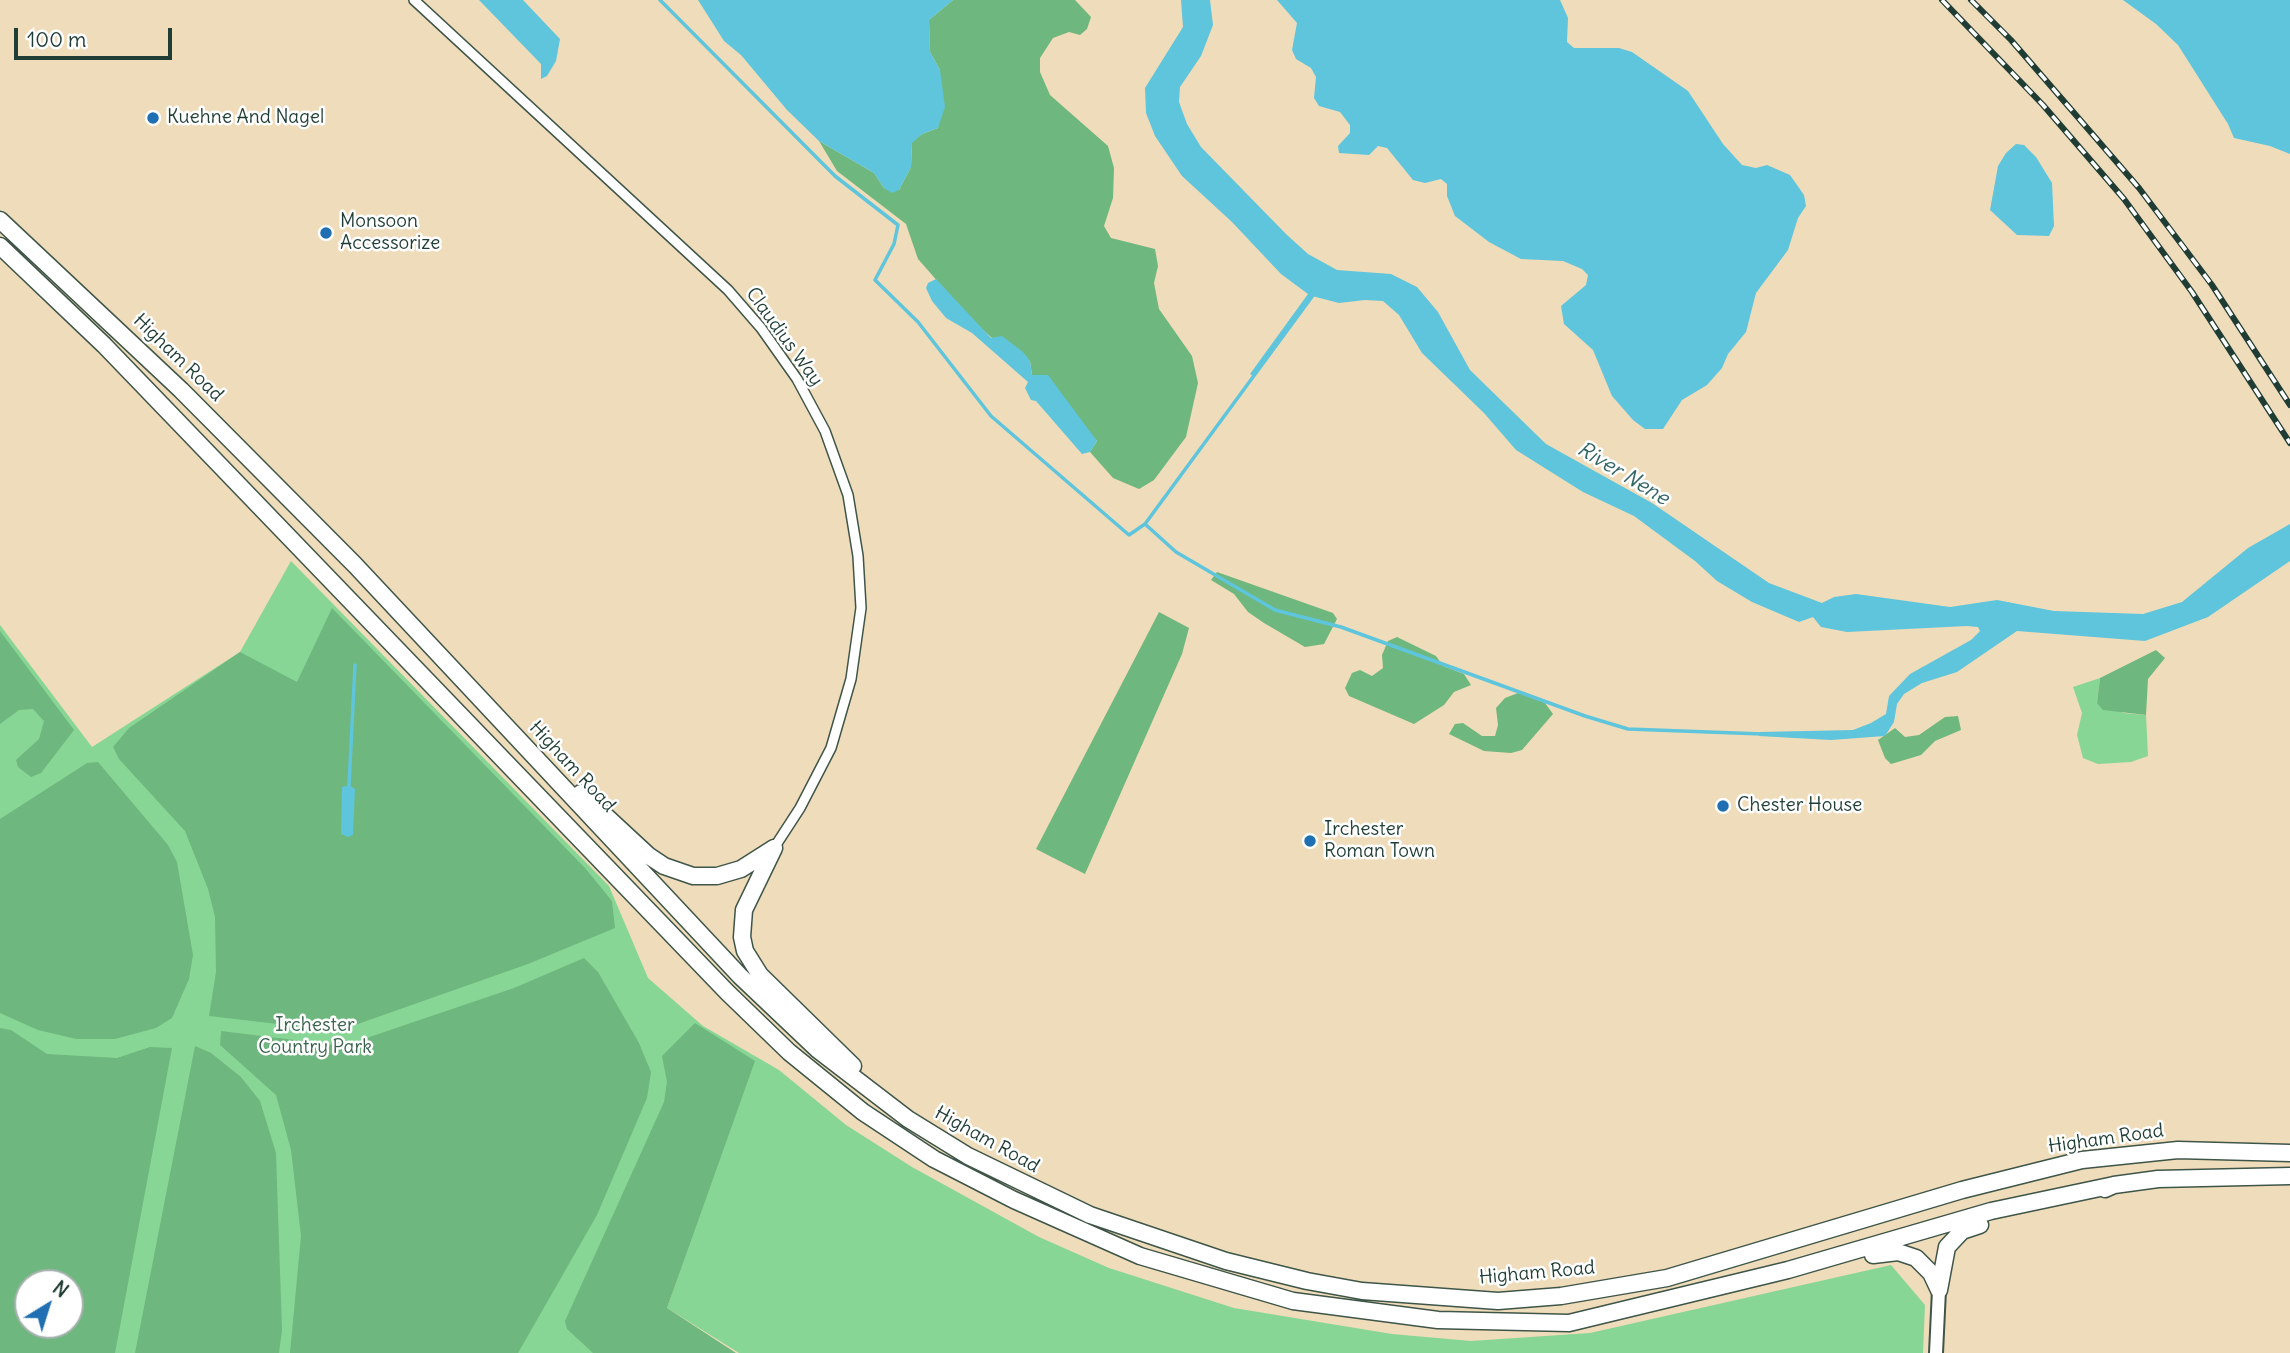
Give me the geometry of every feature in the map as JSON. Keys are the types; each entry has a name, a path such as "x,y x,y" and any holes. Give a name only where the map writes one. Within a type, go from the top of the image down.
{"highway":[{"name":"Higham Road","path":"0,220 181,390 355,565 740,976 818,1050 908,1119 968,1156 1090,1215 1226,1261 1362,1291 1498,1301 1561,1296 1667,1278 1962,1190 2082,1160 2178,1150 2290,1153"},
{"name":"Higham Road","path":"0,246 104,345 727,992 799,1061 863,1112 934,1159 1014,1200 1140,1256 1306,1303 1438,1320 1569,1323 1788,1270 1991,1211 2114,1185"},
{"path":"517,740 664,866 693,876 717,876 741,869 774,848"},
{"path":"774,848 747,902 741,922 741,937 751,964 908,1119"},
{"path":"1939,1290 1947,1247 1962,1231 2089,1197 2114,1185 2158,1179 2290,1176"},
{"path":"1788,1270 1835,1265 1885,1252 1898,1252 1924,1264 1939,1290"}],"street":[{"name":"Claudius Way","path":"414,0 728,290 761,328 797,379 825,431 848,495 858,556 861,608 851,679 831,748 800,808 774,848"},
{"path":"1936,1353 1939,1290"}],"green space":[{"path":"953,0 1075,0 1091,17 1087,29 1080,35 1069,32 1053,38 1040,58 1040,72 1050,95 1108,146 1114,168 1113,198 1104,226 1111,238 1155,249 1158,266 1154,283 1159,309 1192,356 1198,383 1186,437 1154,480 1139,489 1113,478 1090,452 1097,441 1040,376 1032,375 1030,361 992,338 970,318 918,259 906,224 837,171 819,141 874,173 884,188 899,190 911,167 912,142 922,134 938,128 940,70 930,52 929,20"},
{"name":"Irchester Country Park","path":"291,561 609,886 648,978 703,1026 779,1070 846,1125 912,1167 1039,1237 1109,1268 1234,1308 1392,1334 1471,1341 1590,1333 1891,1265 1925,1305 1923,1353 739,1353 667,1308 687,1250 664,1310 734,1353 0,1353 0,625 92,747 240,652"},
{"path":"1217,572 1333,613 1337,619 1324,644 1305,647 1264,623 1248,612 1234,594 1211,580"},
{"path":"332,608 585,868 612,901 615,928 528,964 338,1031 209,1016 216,972 215,917 208,889 185,831 119,759 113,747 129,728 240,652 297,682"},
{"path":"1159,612 1189,628 1182,654 1085,874 1036,849"},
{"path":"0,631 74,730 41,773 31,777 18,767 16,760 39,739 44,721 33,709 19,710 0,724"},
{"path":"1397,637 1436,656 1443,666 1464,674 1471,685 1454,692 1444,705 1414,724 1349,696 1345,688 1352,673 1360,670 1372,676 1383,668 1382,655 1388,641"},
{"path":"2156,650 2165,658 2148,679 2146,715 2103,710 2097,703 2100,678"},
{"path":"2100,678 2097,703 2124,713 2146,715 2148,756 2131,762 2098,764 2083,758 2077,735 2082,713 2073,687"},
{"path":"1518,693 1545,703 1553,714 1522,750 1511,753 1484,751 1449,734 1455,724 1463,723 1482,736 1495,736 1498,725 1496,708 1505,698"},
{"path":"1958,716 1961,730 1935,741 1921,755 1891,764 1885,758 1878,740 1895,728 1905,737 1919,735 1945,717"},
{"path":"98,762 168,845 177,862 193,955 189,979 172,1018 156,1028 115,1039 76,1039 38,1030 0,1013 0,819 87,763"},
{"path":"584,958 598,972 639,1043 651,1072 647,1098 597,1215 518,1353 290,1353 301,1236 291,1150 276,1095 220,1045 221,1031 343,1046 514,988"},
{"path":"695,1023 755,1061 667,1308 736,1353 593,1353 567,1329 565,1321 664,1102 667,1082 662,1056"},
{"path":"0,1028 11,1030 47,1054 117,1058 150,1047 172,1048 115,1353 0,1353"},
{"path":"195,1046 211,1053 241,1077 260,1101 276,1153 282,1330 279,1353 135,1353"}],"water":[{"path":"479,0 523,0 560,39 556,61 547,76 541,79 541,64"},
{"path":"698,0 953,0 929,20 930,52 940,70 945,107 938,128 922,134 912,143 911,167 899,190 892,193 884,188 874,173 819,141 787,110 741,55 724,41"},
{"path":"1181,0 1210,0 1213,25 1201,56 1180,87 1179,102 1187,124 1201,147 1286,234 1308,254 1337,270 1391,274 1417,287 1438,312 1470,370 1546,444 1652,503 1769,583 1822,603 1834,597 1856,594 1950,607 1997,600 2054,611 2143,614 2182,602 2248,548 2290,524 2290,561 2208,617 2145,641 2017,631 1957,672 1922,683 1904,694 1897,704 1894,722 1885,736 1831,740 1759,736 1760,732 1853,730 1871,723 1886,714 1889,696 1910,674 1971,640 1980,631 1978,627 1967,626 1847,632 1821,627 1813,617 1799,622 1752,602 1717,581 1695,561 1634,516 1583,492 1516,450 1484,413 1422,353 1399,315 1383,301 1339,303 1312,296 1253,376 1250,374 1308,294 1281,274 1232,222 1182,176 1155,136 1146,113 1145,88 1183,27"},
{"path":"1277,0 1560,0 1568,18 1567,42 1574,48 1619,48 1632,52 1688,91 1723,144 1742,165 1756,168 1767,165 1790,175 1804,195 1806,206 1798,218 1788,250 1756,293 1746,332 1728,354 1722,368 1707,385 1682,400 1663,429 1645,429 1633,420 1612,396 1593,350 1564,324 1561,306 1586,285 1588,275 1582,269 1563,261 1521,259 1489,242 1455,216 1447,196 1447,184 1441,179 1425,183 1413,180 1387,148 1378,146 1369,155 1339,153 1338,146 1350,133 1350,125 1340,112 1319,106 1314,98 1316,77 1311,68 1296,59 1292,50 1297,23"},
{"path":"2123,0 2290,0 2290,154 2270,146 2234,138 2178,45 2156,24"},
{"path":"2016,144 2024,145 2036,157 2052,183 2054,226 2049,236 2017,235 1990,210 1998,166"},
{"path":"936,279 991,338 1002,336 1023,352 1030,361 1032,375 1048,375 1097,441 1090,452 1082,454 1036,401 1031,400 1025,388 1028,382 972,333 946,318 932,301 926,288 928,283"},
{"path":"349,785 355,789 353,835 348,837 341,834 342,787"}],"waterway":[{"path":"660,0 835,176 898,225 894,244 875,280 918,322 991,416 1129,535 1145,524 1314,294"},
{"path":"1145,524 1176,552 1275,610 1341,627 1585,716 1628,729 1762,734"},
{"path":"349,785 355,665"}],"railway":[{"path":"1942,0 2043,105 2124,199 2192,292 2290,443"},
{"path":"1971,0 2011,40 2139,188 2212,285 2290,405"}],"place":[{"name":"Kuehne And Nagel","path":"153,118"},
{"name":"Monsoon Accessorize","path":"326,233"},
{"name":"Chester House","path":"1723,806"},
{"name":"Irchester Roman Town","path":"1310,841"}],"water label":[{"name":"River Nene","path":"1623,474"}]}
